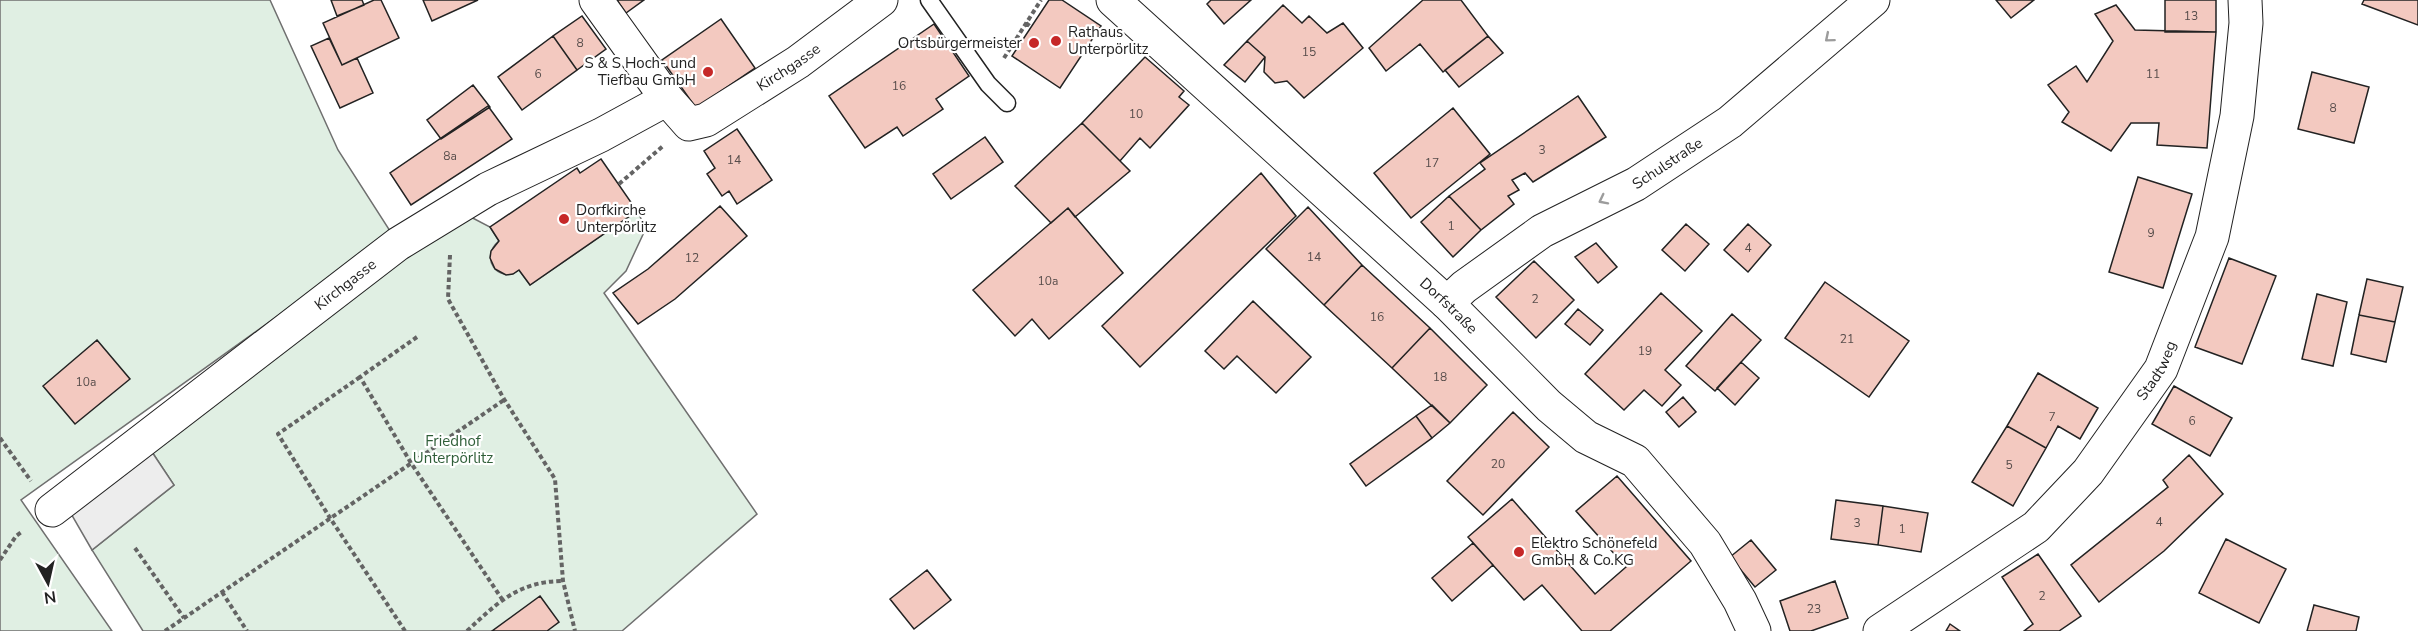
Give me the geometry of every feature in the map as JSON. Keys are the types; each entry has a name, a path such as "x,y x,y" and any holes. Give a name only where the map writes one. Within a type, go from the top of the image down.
{"street":[{"path":"596,0 667,99 689,124"},
{"name":"Kirchgasse","path":"689,124 706,120 798,62 881,0"},
{"name":"Dorfstraße","path":"1113,0 1447,303 1549,406 1586,437 1635,461 1705,543 1755,631"},
{"name":"Schulstraße","path":"1447,303 1464,287 1542,231 1636,184 1730,122 1873,0"},
{"name":"Stadtweg","path":"1880,631 2036,527 2088,472 2161,369 2212,237 2236,116 2246,23 2245,0"},
{"name":"Kirchgasse","path":"52,510 398,244 488,189 601,135 667,99"}],"lane":[{"path":"929,0 988,84 1007,103"}],"path":[{"path":"988,84 1041,0"},
{"path":"1026,23 1031,27"},
{"path":"619,184 689,124"},
{"path":"452,250 449,258 448,299 504,399 555,479 563,581 575,631"},
{"path":"405,631 330,518 278,434 417,337"},
{"path":"360,377 411,463 502,599"},
{"path":"165,631 504,399"},
{"path":"0,438 52,510"},
{"path":"135,548 184,618"},
{"path":"467,631 502,599 542,581 563,581"},
{"path":"222,592 247,631"}],"green space":[{"path":"0,0 270,0 338,150 392,234 21,500 112,631 0,631"},
{"name":"Friedhof Unterpörlitz","path":"637,211 646,228 626,271 604,293 757,514 622,631 143,631 92,550 174,485 150,449 465,214 490,227 499,241 493,247 491,254 491,261 498,272 511,274 519,270 530,285"}],"shaded area":[{"path":"150,449 174,485 92,550 70,512"}],"building":[{"path":"331,0 362,0 364,5 337,16"},
{"path":"374,0 381,0 399,38 342,65 323,23"},
{"path":"423,0 478,0 432,21"},
{"path":"617,0 644,0 626,13"},
{"name":"Rathaus Unterpörlitz","path":"1049,0 1062,0 1101,26 1060,88 1012,56"},
{"path":"1211,0 1251,0 1224,24 1207,4"},
{"path":"1423,0 1461,0 1488,36 1443,72 1420,44 1386,71 1369,48"},
{"path":"1996,0 2034,0 2011,18"},
{"path":"2165,0 2216,0 2216,32 2165,32"},
{"path":"2364,0 2418,0 2418,25 2362,4"},
{"path":"1283,5 1302,23 1309,16 1327,33 1343,23 1363,48 1304,98 1287,81 1275,83 1264,72 1265,57 1247,41"},
{"path":"2116,5 2135,30 2216,32 2207,148 2157,145 2159,123 2131,123 2111,151 2062,122 2069,112 2048,85 2076,66 2087,82 2113,41 2095,14"},
{"path":"582,16 606,49 577,70 553,36"},
{"path":"721,19 755,68 696,108 662,60"},
{"path":"934,24 969,76 936,99 943,109 903,136 897,127 865,148 829,96"},
{"path":"553,36 577,70 522,110 498,77"},
{"path":"1488,36 1503,53 1459,87 1445,70"},
{"path":"329,38 342,65 357,58 373,93 340,108 311,46"},
{"path":"1247,41 1265,57 1245,82 1224,65"},
{"path":"1145,57 1184,91 1179,97 1189,105 1150,148 1140,138 1120,161 1082,123"},
{"path":"2312,72 2369,87 2354,143 2298,129"},
{"path":"473,85 490,107 441,139 427,120"},
{"path":"1578,96 1606,137 1533,182 1525,173 1512,180 1519,190 1508,196 1514,204 1481,230 1449,196 1485,169 1480,163"},
{"path":"488,106 512,139 411,205 390,173"},
{"path":"1453,108 1490,154 1411,218 1374,173"},
{"path":"1082,123 1130,171 1075,217 1068,208 1051,223 1015,186"},
{"path":"737,129 772,180 737,204 729,191 722,196 707,174 715,168 704,151"},
{"path":"985,137 1003,162 951,199 933,174"},
{"name":"Dorfkirche Unterpörlitz","path":"601,159 637,211 530,285 519,270 506,275 495,269 490,258 491,251 499,241 490,227 577,168 580,173"},
{"path":"1261,173 1296,216 1140,367 1102,326"},
{"path":"2138,177 2192,194 2163,288 2109,272"},
{"path":"1449,196 1481,230 1453,257 1421,222"},
{"path":"720,206 747,236 675,299 638,324 613,293 648,269"},
{"path":"1308,207 1362,265 1324,305 1266,249"},
{"path":"1068,208 1123,273 1049,339 1032,319 1015,336 973,290"},
{"path":"1686,224 1709,244 1685,271 1662,250"},
{"path":"1748,224 1771,245 1748,272 1724,250"},
{"path":"1596,243 1617,267 1598,283 1575,257"},
{"path":"2229,258 2276,276 2242,364 2195,347"},
{"path":"1534,261 1574,300 1536,338 1496,297"},
{"path":"1362,265 1430,328 1392,368 1324,305"},
{"path":"2367,279 2403,287 2395,322 2359,315"},
{"path":"1825,282 1909,341 1869,397 1785,338"},
{"path":"1661,293 1702,331 1665,370 1681,385 1662,406 1644,390 1624,410 1585,374"},
{"path":"2317,294 2347,302 2333,366 2302,359"},
{"path":"1253,301 1311,357 1276,393 1237,356 1224,369 1205,351"},
{"path":"1578,309 1603,330 1590,345 1565,324"},
{"path":"1732,314 1761,340 1715,391 1686,366"},
{"path":"2359,315 2395,322 2386,362 2351,354"},
{"path":"1430,328 1487,385 1450,423 1392,368"},
{"path":"97,340 130,379 75,424 43,386"},
{"path":"1741,362 1759,378 1735,405 1717,388"},
{"path":"2038,373 2098,408 2080,439 2058,426 2046,448 2007,426"},
{"path":"2174,386 2232,418 2210,456 2152,424"},
{"path":"1683,397 1696,412 1679,427 1666,412"},
{"path":"1432,405 1450,423 1432,438 1416,416"},
{"path":"1513,412 1549,447 1483,515 1447,481"},
{"path":"1416,416 1432,438 1366,486 1350,464"},
{"path":"2007,426 2046,448 2013,506 1972,482"},
{"path":"2189,455 2223,494 2164,551 2099,602 2071,565 2168,487 2163,480"},
{"name":"Elektro Schönefeld GmbH & Co.KG","path":"1617,476 1691,561 1610,631 1582,631 1542,585 1524,600 1468,537 1512,499 1595,594 1626,567 1576,511"},
{"path":"1836,500 1883,506 1878,545 1831,539"},
{"path":"1883,506 1928,513 1921,552 1878,545"},
{"path":"2226,539 2286,569 2259,623 2199,593"},
{"path":"1751,540 1776,570 1755,587 1730,557"},
{"path":"1473,543 1493,565 1452,601 1432,578"},
{"path":"2038,554 2081,616 2059,631 2024,631 2033,624 2002,577"},
{"path":"927,570 951,600 914,629 890,599"},
{"path":"1835,581 1848,618 1811,631 1790,631 1780,601"},
{"path":"540,596 559,622 547,631 492,631"},
{"path":"2314,605 2359,617 2356,631 2307,631"},
{"path":"1950,624 1960,631 1946,631"}],"place":[{"name":"Rathaus Unterpörlitz","path":"1056,41"},
{"name":"Ortsbürgermeister","path":"1034,43"},
{"name":"S & S Hoch- und Tiefbau GmbH","path":"708,72"},
{"name":"Dorfkirche Unterpörlitz","path":"564,219"},
{"name":"Elektro Schönefeld GmbH & Co.KG","path":"1519,552"}]}
